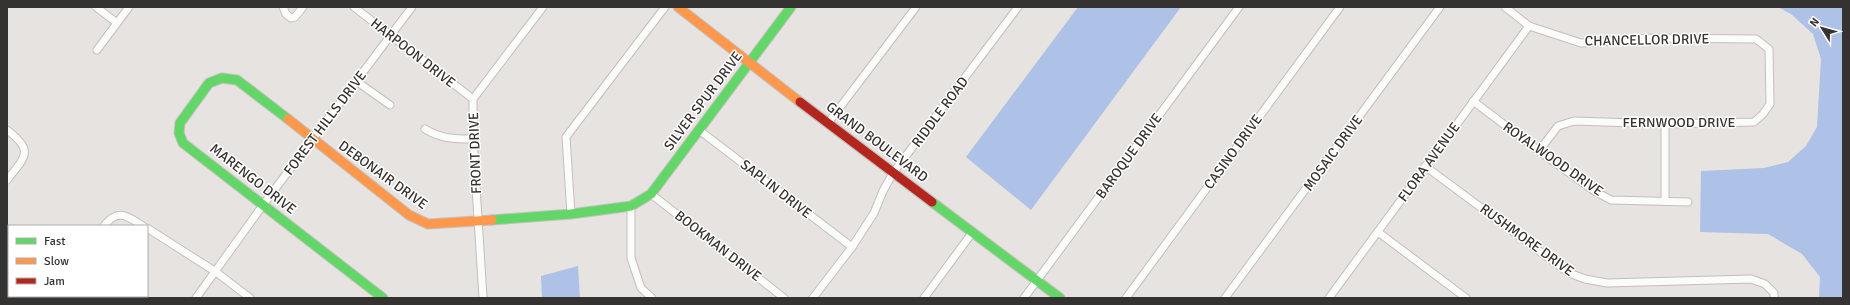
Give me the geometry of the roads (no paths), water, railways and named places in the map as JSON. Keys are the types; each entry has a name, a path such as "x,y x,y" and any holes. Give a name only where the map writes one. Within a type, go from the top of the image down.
{"street":[{"path":"96,7 117,23"},
{"path":"97,50 129,7"},
{"path":"283,7 283,11 291,18 295,17 303,7"},
{"name":"HARPOON DRIVE","path":"354,7 473,99"},
{"name":"FOREST HILLS DRIVE","path":"196,298 263,204 313,140 412,7"},
{"name":"FRONT DRIVE","path":"483,298 473,139 473,99 542,7"},
{"path":"571,214 566,137 665,7"},
{"name":"GRAND BOULEVARD","path":"678,7 750,61 893,173 1060,298"},
{"name":"SILVER SPUR DRIVE","path":"631,206 651,194 791,7"},
{"path":"828,123 916,7"},
{"name":"RIDDLE ROAD","path":"813,298 852,247 874,213 883,191 893,173 1018,7"},
{"name":"BAROQUE DRIVE","path":"1024,298 1239,7"},
{"name":"CASINO DRIVE","path":"1126,298 1340,7"},
{"name":"MOSAIC DRIVE","path":"1225,298 1440,7"},
{"name":"CHANCELLOR DRIVE","path":"1505,7 1529,26 1581,43 1653,38 1756,39 1769,49"},
{"name":"FLORA AVENUE","path":"1329,298 1529,26"},
{"name":"FERNWOOD DRIVE","path":"1540,151 1558,126 1574,121 1665,124 1754,122 1763,114 1770,104 1769,49"},
{"name":"MARENGO DRIVE","path":"237,80 222,78 209,83 180,123 179,133 183,143 383,298"},
{"name":"DEBONAIR DRIVE","path":"237,80 409,214 428,224 478,222 571,214 631,206"},
{"path":"356,81 390,105"},
{"name":"ROYALWOOD DRIVE","path":"1473,101 1596,192 1611,200 1688,202"},
{"path":"1665,124 1665,201"},
{"path":"425,129 448,139 473,139"},
{"path":"7,130 20,140 24,148 25,157 7,180"},
{"name":"SAPLIN DRIVE","path":"699,130 852,247"},
{"name":"RUSHMORE DRIVE","path":"1425,166 1570,273 1585,279 1607,283 1751,279 1765,284 1774,293 1774,298"},
{"name":"BOOKMAN DRIVE","path":"651,194 784,298"},
{"path":"631,206 632,258 641,288 652,298"},
{"path":"105,225 111,217 120,215 128,216 142,225"},
{"path":"148,229 216,272 250,298"},
{"path":"1378,232 1466,298"},
{"path":"924,298 972,233"}],"water":[{"path":"1078,7 1181,7 1031,210 966,157"},
{"path":"1778,7 1843,7 1843,298 1819,298 1820,277 1802,254 1768,234 1700,232 1701,171 1764,168 1788,162 1806,146 1817,127 1821,59 1813,34 1791,14"},
{"path":"578,266 580,298 542,298 541,276"}]}
